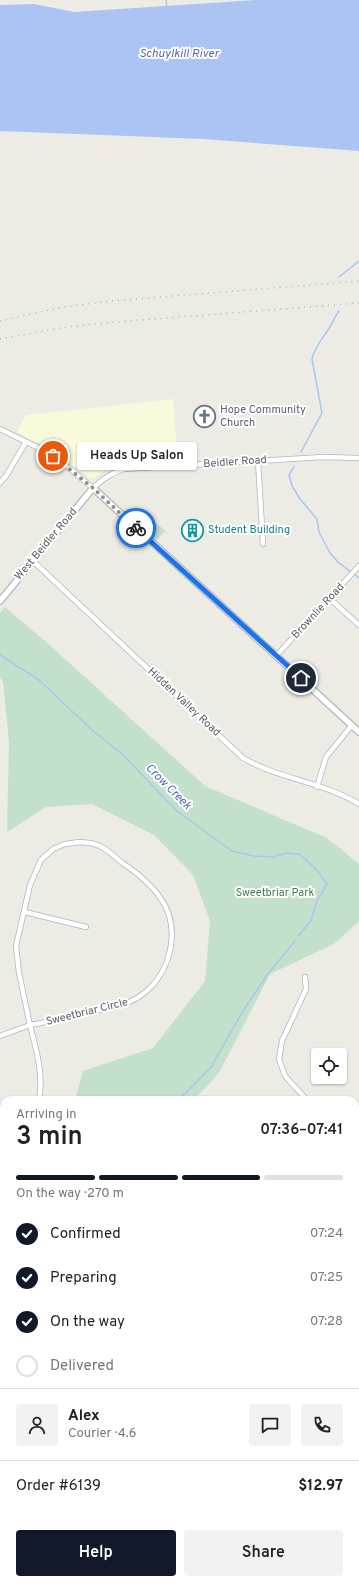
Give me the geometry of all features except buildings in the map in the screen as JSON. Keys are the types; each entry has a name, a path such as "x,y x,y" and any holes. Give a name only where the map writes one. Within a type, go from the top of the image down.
{"street":[{"path":"0,429 53,456 93,488 359,732"},
{"path":"0,483 6,476 26,442"},
{"name":"Beidler Road","path":"93,488 105,477 124,469 340,457 359,458"},
{"path":"258,461 263,544"},
{"name":"West Beidler Road","path":"0,601 93,488"},
{"name":"Hidden Valley Road","path":"33,561 243,758 257,766 351,799 359,804"},
{"name":"Brownlie Road","path":"276,656 359,566"},
{"path":"329,598 359,625"},
{"path":"317,787 326,757 352,725"},
{"name":"Sweetbriar Circle","path":"79,842 94,844 104,848 146,882 160,896 171,924 171,947 167,963 154,983 144,993 131,1002 104,1010 30,1025 24,1001 16,946 25,912 30,885 41,860 53,849 65,844 79,842"},
{"path":"25,912 86,927"},
{"path":"303,1096 285,1076 279,1059 282,1041 306,989 305,977"},
{"path":"0,1036 30,1025 40,1069 40,1096"}],"shaded area":[{"path":"173,399 178,460 118,466 106,469 94,478 89,478 61,454 17,432 26,415"}],"green space":[{"path":"145,515 166,531 157,540 143,526"},
{"name":"Sweetbriar Park","path":"5,607 54,649 205,786 327,838 359,864 359,921 334,944 270,974 219,1073 198,1096 76,1096 83,1071 153,1048 205,981 210,921 193,875 154,835 92,804 46,807 7,832 9,743 3,682 0,678 0,613"}],"water":[{"name":"Schuylkill River","path":"256,0 359,0 359,151 203,139 0,131 0,5 34,4 74,12"}],"waterway":[{"path":"166,0 167,8"},
{"path":"339,277 359,261"},
{"path":"301,452 322,413 312,359 313,354 339,311"},
{"path":"294,467 289,475 292,486 300,499 317,519 319,532 330,553 338,562 351,572"},
{"path":"354,574 359,578"},
{"name":"Crow Creek","path":"0,655 39,680 92,730 121,753 177,811 232,851 254,856 273,857 287,853 299,854 315,868 327,884 317,901 311,921 298,936"},
{"name":"Crow Creek","path":"183,1096 211,1067 246,1006 268,974 295,941"}],"railway":[{"path":"0,321 63,307 111,301 359,281"},
{"path":"0,339 66,327 115,322 359,303"}],"way so far":[{"path":"53,456 93,488 136,528"}],"place":[{"name":"Hope Community Church","path":"205,416"},
{"name":"Heads Up Salon","path":"53,456"},
{"name":"Student Building","path":"192,530"}],"route":[{"path":"136,528 301,678"}]}
